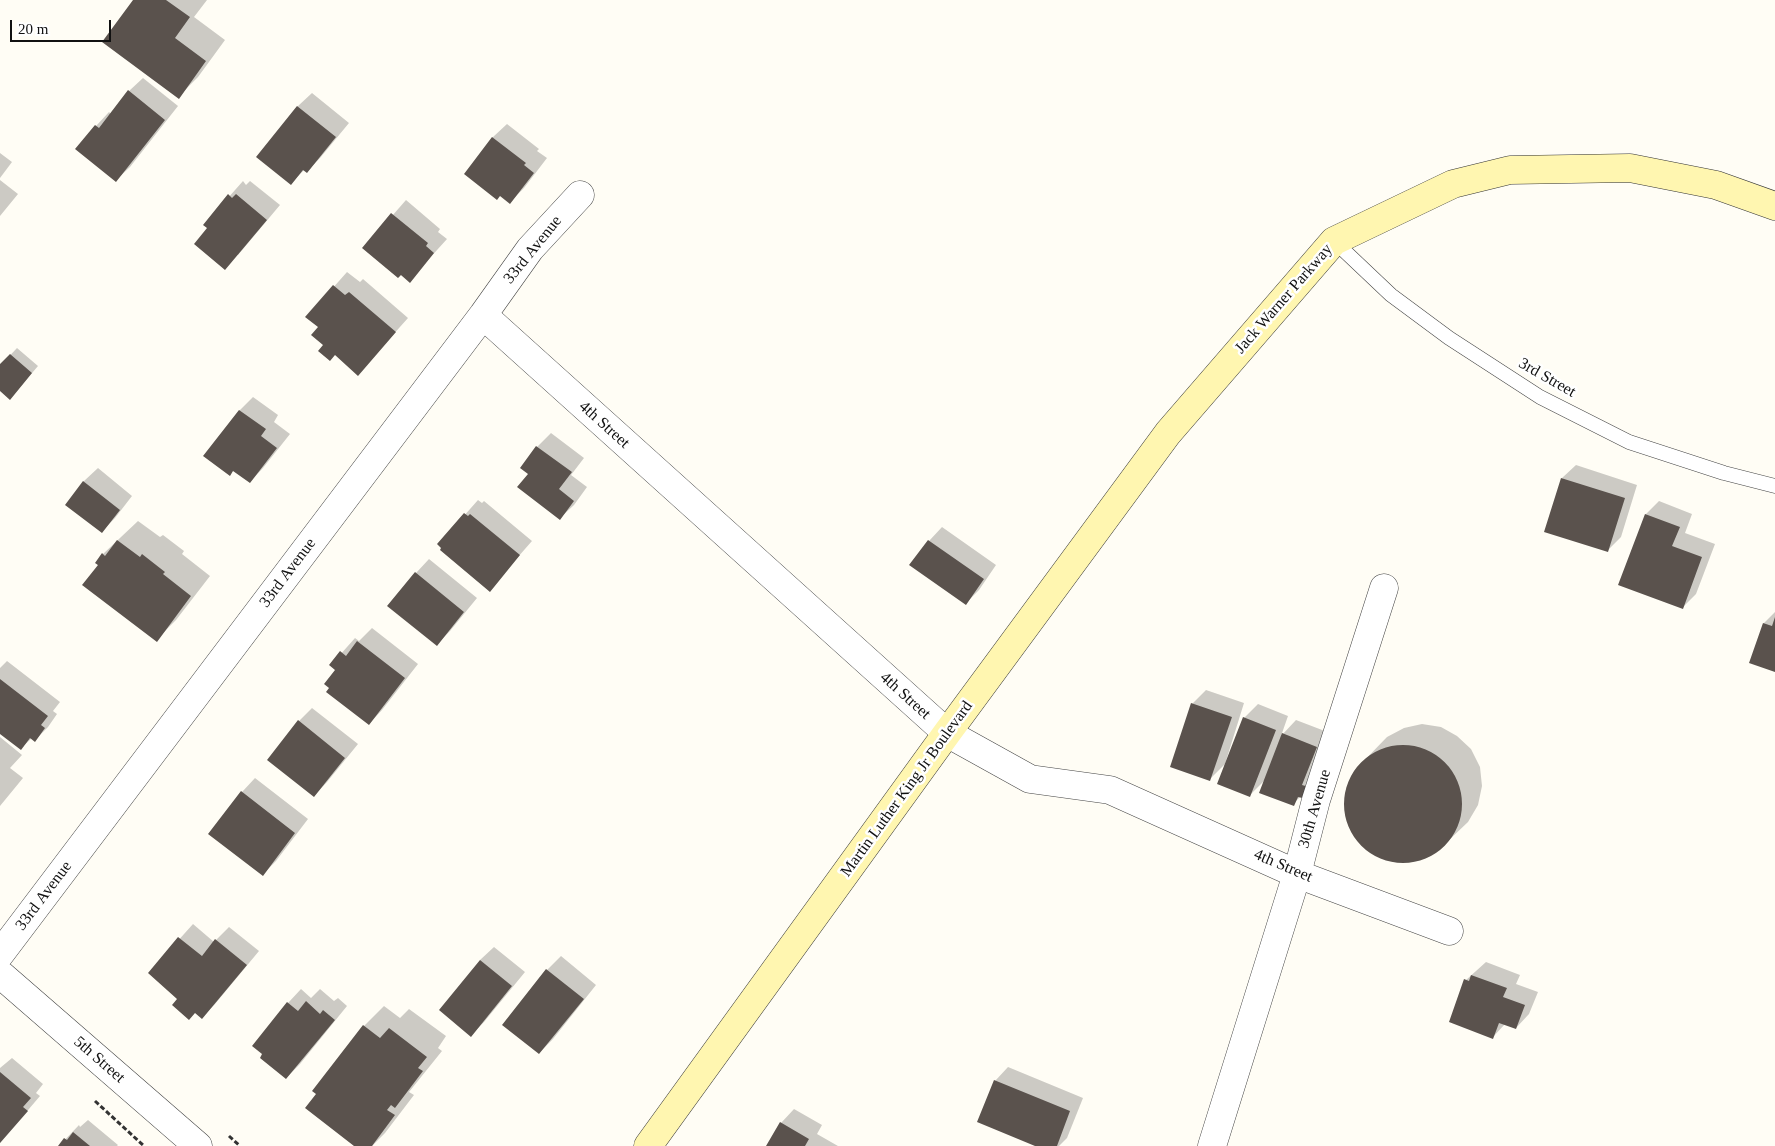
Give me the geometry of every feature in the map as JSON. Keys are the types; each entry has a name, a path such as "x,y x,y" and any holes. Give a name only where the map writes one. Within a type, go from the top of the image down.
{"main road":[{"name":"Jack Warner Parkway","path":"1168,433 1334,241 1453,184 1510,170 1630,168 1716,185 1775,206"},
{"name":"Martin Luther King Jr Boulevard","path":"648,1146 947,733 1168,433"}],"street":[{"name":"33rd Avenue","path":"0,954 483,316 530,249 580,194"},
{"name":"4th Street","path":"483,316 947,733 1030,779 1110,790 1297,874 1449,931"},
{"name":"30th Avenue","path":"1212,1146 1297,874 1316,800 1384,588"},
{"name":"5th Street","path":"0,974 198,1146"}],"lane":[{"name":"3rd Street","path":"1334,241 1392,295 1449,338 1540,397 1629,442 1724,473 1775,486"}],"building":[{"path":"133,0 166,0 190,17 175,38 206,61 179,99 102,42"},
{"path":"128,90 165,120 116,182 75,149 95,125 99,128"},
{"path":"297,106 336,137 307,173 303,170 291,185 256,157"},
{"path":"492,137 526,163 524,165 534,173 510,204 500,196 497,200 464,174"},
{"path":"228,194 232,198 236,194 267,220 225,270 194,244 207,228 203,225"},
{"path":"391,213 428,243 426,246 434,253 410,283 401,275 398,278 362,248"},
{"path":"333,285 345,295 349,292 396,332 358,376 335,355 330,361 318,351 323,345 311,335 318,327 305,317"},
{"path":"10,354 32,373 10,400 0,391 0,364"},
{"path":"239,410 266,429 261,436 277,448 250,483 233,471 230,476 203,456"},
{"path":"536,446 572,472 559,489 574,501 560,520 517,487 528,474 520,468"},
{"path":"1561,478 1625,498 1608,552 1544,532"},
{"path":"83,481 120,510 102,533 65,505"},
{"path":"464,513 468,516 470,514 520,555 490,592 440,550 441,548 437,544"},
{"path":"1645,514 1680,527 1672,546 1702,557 1683,609 1618,585"},
{"path":"117,540 140,557 142,554 165,572 163,574 191,596 157,642 82,585 98,565 95,563 102,553 105,556"},
{"path":"928,540 984,579 966,605 909,565"},
{"path":"415,572 464,612 437,646 387,606"},
{"path":"1775,617 1775,672 1749,663 1763,623 1772,626"},
{"path":"357,641 405,678 369,725 326,692 329,688 324,684 335,670 329,665 340,651 346,656"},
{"path":"0,679 48,716 41,725 45,728 35,742 30,738 21,750 0,734"},
{"path":"1191,703 1232,717 1210,781 1170,767"},
{"path":"1243,717 1276,730 1250,797 1217,784"},
{"path":"298,720 345,758 314,797 267,760"},
{"path":"1282,733 1317,747 1302,785 1309,787 1307,799 1298,797 1294,806 1259,793"},
{"path":"1403,745 1426,749 1445,762 1458,781 1462,804 1458,827 1445,846 1426,859 1403,863 1380,859 1361,846 1348,827 1344,804 1348,781 1361,762 1380,749"},
{"path":"241,791 295,833 263,876 208,834"},
{"path":"178,937 202,956 215,939 247,965 202,1019 195,1013 189,1020 172,1005 177,999 148,973"},
{"path":"480,960 512,986 471,1037 439,1010"},
{"path":"546,969 584,999 539,1054 502,1025"},
{"path":"1471,975 1507,988 1503,997 1525,1005 1516,1029 1499,1023 1493,1039 1449,1022 1464,979 1469,981"},
{"path":"306,1001 320,1014 323,1010 335,1020 286,1079 260,1058 262,1054 252,1046 287,1002 298,1011"},
{"path":"363,1025 380,1038 389,1028 427,1057 418,1068 423,1071 395,1108 391,1105 387,1110 395,1115 372,1146 354,1146 305,1108 316,1094 312,1091"},
{"path":"0,1072 31,1098 23,1107 28,1111 0,1143"},
{"path":"994,1080 1070,1111 1057,1146 1035,1146 977,1122"},
{"path":"780,1122 809,1139 805,1146 766,1146"},
{"path":"73,1132 90,1146 58,1146 64,1138 67,1140"}]}
